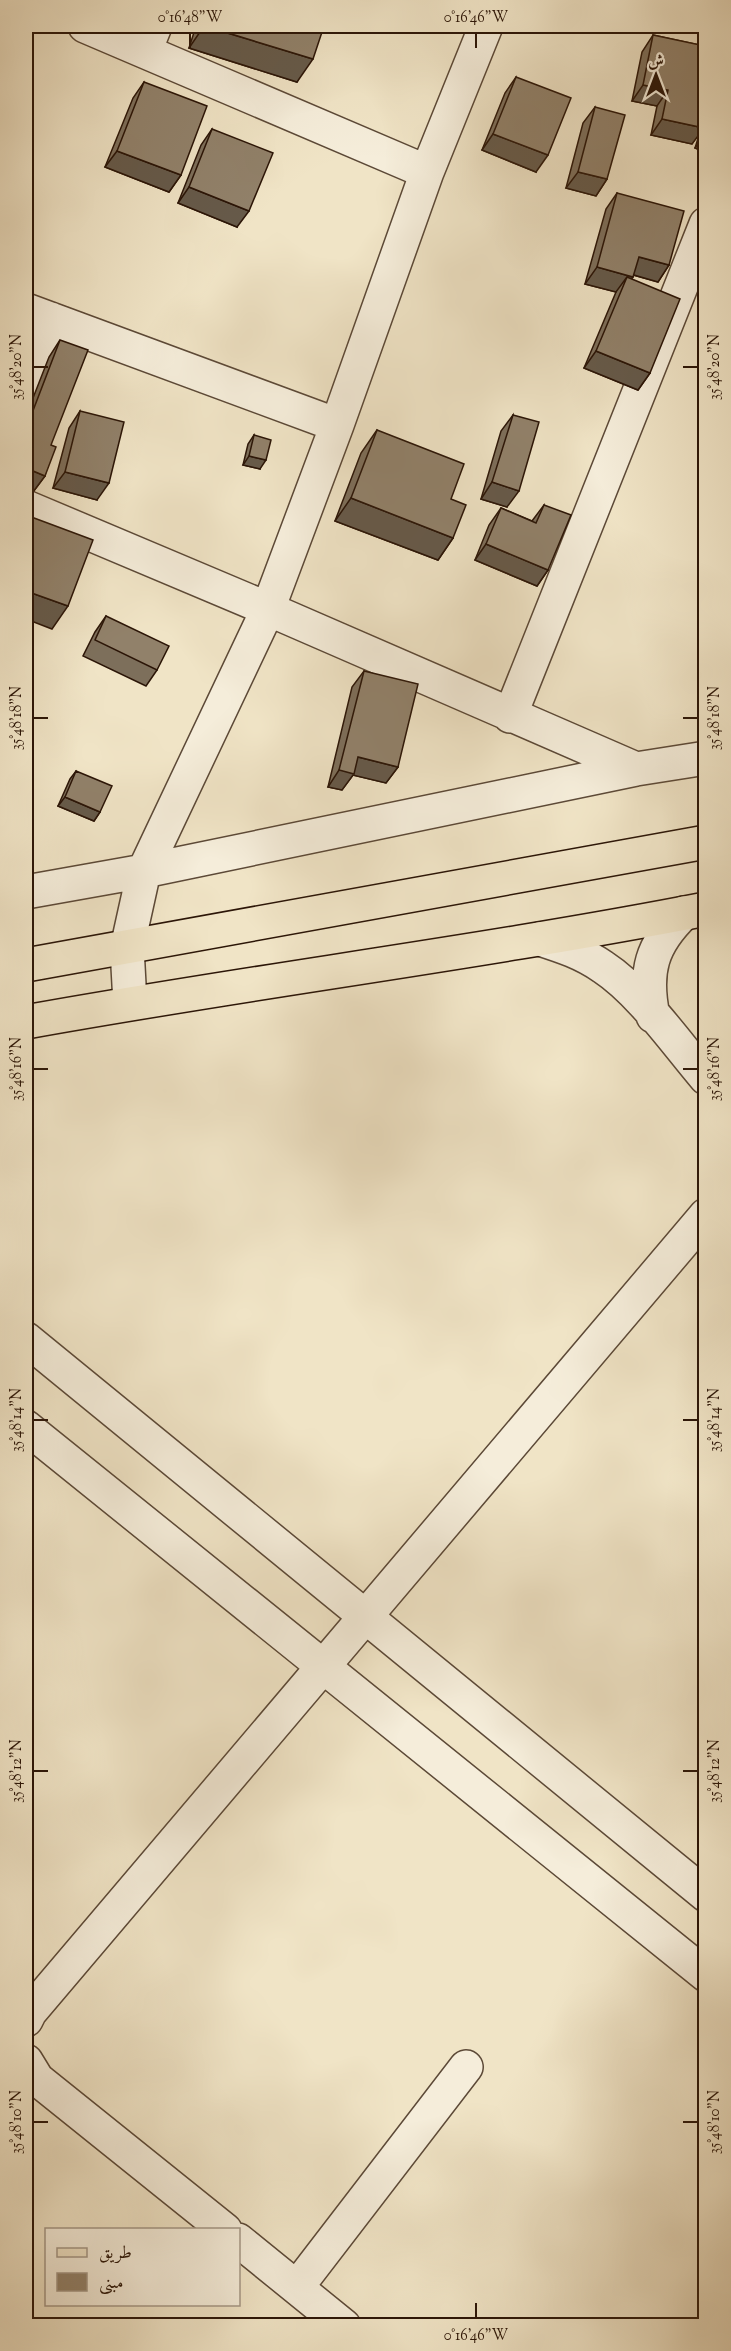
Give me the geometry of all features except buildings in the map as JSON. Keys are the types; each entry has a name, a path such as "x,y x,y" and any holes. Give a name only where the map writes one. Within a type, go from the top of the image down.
{"main road":[{"path":"26,966 705,842"},
{"path":"26,1022 130,1003 540,939 694,911"}],"street":[{"path":"85,26 150,38 427,172"},
{"path":"130,1003 127,948 144,871 268,609 337,425 427,172 486,26"},
{"path":"510,716 705,224"},
{"path":"26,386 38,314 337,425"},
{"path":"26,507 636,769"},
{"path":"26,892 144,871 636,769 705,758"},
{"path":"653,1016 649,994 649,971 656,949 668,929 694,911"},
{"path":"540,939 573,950 604,967 631,990 705,1078"},
{"path":"26,2020 38,2002 705,1215"},
{"path":"26,1339 705,1895"},
{"path":"26,1427 705,1975"},
{"path":"26,2061 37,2079 224,2228"},
{"path":"297,2287 466,2067"},
{"path":"240,2242 344,2325"}]}
